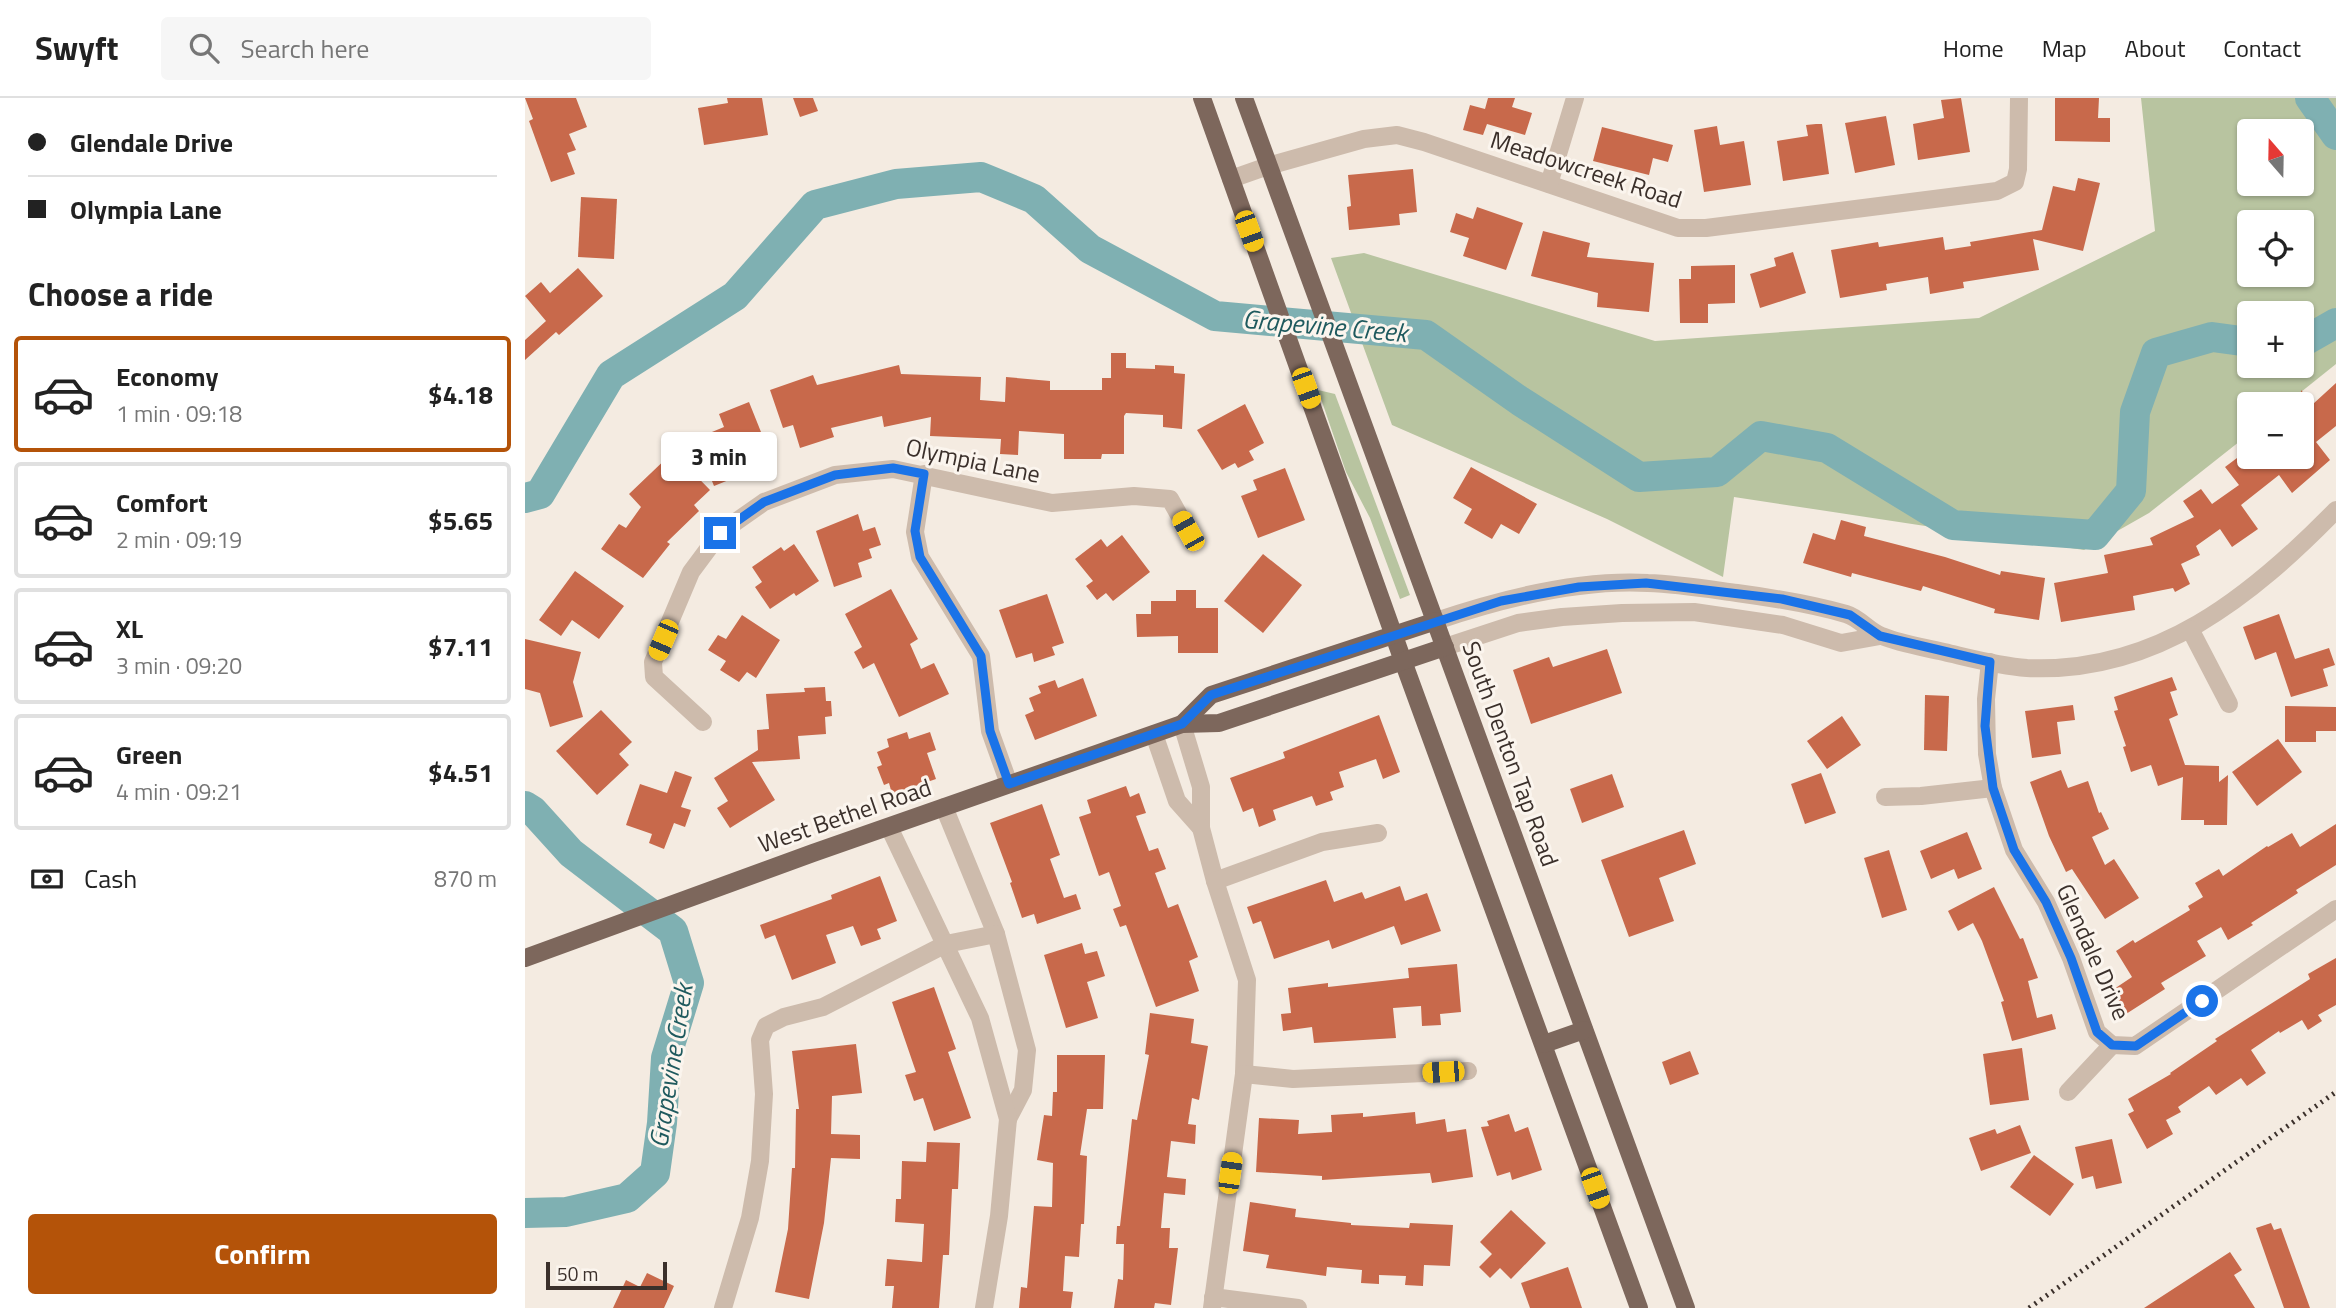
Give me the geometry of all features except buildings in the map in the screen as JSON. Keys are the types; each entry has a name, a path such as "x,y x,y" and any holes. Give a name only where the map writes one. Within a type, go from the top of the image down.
{"main road":[{"path":"1202,98 1403,662 1639,1308"},
{"name":"South Denton Tap Road","path":"1244,98 1684,1307"},
{"name":"West Bethel Road","path":"1182,724 1211,695 1436,621"},
{"name":"West Bethel Road","path":"525,958 1182,724 1219,723 1445,647"},
{"path":"1544,1044 1584,1030"}],"street":[{"path":"1549,184 1575,98"},
{"name":"Meadowcreek Road","path":"1231,179 1364,139 1397,135 1425,142 1678,228 1706,228 1997,191 2015,182 2018,169 2019,98"},
{"name":"Olympia Lane","path":"703,722 654,677 653,662 691,572 720,533 764,502 835,475 893,468 1052,503 1134,496 1170,499 1188,531"},
{"path":"924,474 915,531 920,557 981,656 990,731 1009,784"},
{"path":"1436,621 1534,594 1579,587 1646,583 1782,599 1850,615 1880,636 2024,668 2063,668 2152,648 2190,629 2229,604 2304,543 2336,510"},
{"path":"1445,647 1518,623 1622,613 1694,612 1783,625 1841,643 1880,636"},
{"path":"2190,629 2229,704"},
{"name":"Glendale Drive","path":"1990,662 1985,726 1993,788 2014,850 2046,902 2071,958 2097,1032 2112,1045 2136,1046 2336,909"},
{"path":"1182,724 1201,787 1201,828 1247,980 1244,1074 1212,1302 1298,1308"},
{"path":"1154,734 1177,801 1201,828"},
{"path":"1885,797 1993,788"},
{"path":"944,807 996,934 1027,1050 1023,1090 1008,1119"},
{"path":"889,827 980,1017 1008,1119 999,1216 984,1308"},
{"path":"1215,881 1322,842 1378,834"},
{"path":"723,1308 750,1218 760,1161 764,1094 760,1040 766,1026 783,1017 824,1007 946,944 996,934"},
{"path":"2068,1092 2112,1045"},
{"path":"1244,1074 1293,1079 1468,1071"}],"green space":[{"path":"2141,98 2336,98 2336,364 2301,392 2237,392 2237,443 2149,513 2084,550 1734,497 1723,577 1607,519 1392,425 1331,258 1364,253 1655,341 1979,318 2155,231"},
{"path":"1318,390 1335,394 1410,595 1400,599 1370,518 1346,472"}],"waterway":[{"name":"Grapevine Creek","path":"2310,98 2336,135"},
{"name":"Grapevine Creek","path":"525,498 540,494 611,375 735,296 815,205 896,184 981,177 1034,199 1090,249 1215,316 1426,335 1520,401 1639,477 1717,472 1761,436 1827,448 1953,525 2095,535 2131,491 2135,412 2156,353 2212,337 2237,340"},
{"name":"Grapevine Creek","path":"2314,336 2336,323"},
{"name":"Grapevine Creek","path":"525,806 533,811 571,853 673,931 689,983 666,1058 662,1123 655,1173 627,1198 566,1212 525,1213"}],"railway":[{"path":"2029,1308 2336,1092"}],"route":[{"path":"720,533 764,502 835,475 893,468 924,474 915,531 920,557 981,656 990,731 1009,784 1182,724 1211,695 1471,610 1534,594 1579,587 1646,583 1782,599 1850,615 1880,636 1990,662 1985,726 1993,788 2014,850 2046,902 2071,958 2097,1032 2112,1045 2136,1046 2202,1001"}]}
